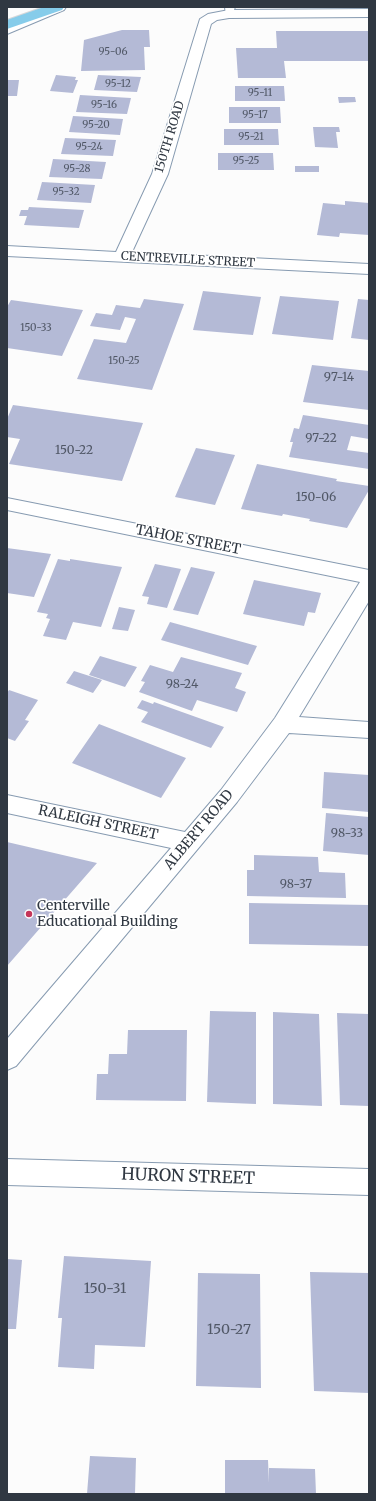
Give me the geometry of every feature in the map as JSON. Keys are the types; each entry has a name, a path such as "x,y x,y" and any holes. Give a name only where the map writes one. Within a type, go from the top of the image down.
{"highway":[{"path":"7,25 58,7"}],"street":[{"path":"7,30 58,7"},
{"path":"230,10 369,13"},
{"name":"150TH ROAD","path":"122,257 160,174 203,27 206,22 213,17 230,10"},
{"name":"CENTREVILLE STREET","path":"7,251 369,269"},
{"name":"TAHOE STREET","path":"7,504 369,577"},
{"name":"ALBERT ROAD","path":"7,1058 229,796 283,724 369,584"},
{"path":"283,724 369,730"},
{"name":"RALEIGH STREET","path":"7,804 189,842"},
{"name":"HURON STREET","path":"7,1172 369,1182"}],"building":[{"path":"122,30 149,30 150,47 144,47 145,70 81,71 84,40"},
{"path":"276,31 369,31 369,61 284,61 286,78 238,78 236,48 277,48"},
{"path":"56,75 76,77 75,80 78,80 73,93 50,91"},
{"path":"98,75 141,77 137,92 94,90"},
{"path":"7,80 19,80 17,96 7,96"},
{"path":"235,86 284,86 285,101 235,101"},
{"path":"80,95 131,98 127,114 76,112"},
{"path":"338,97 355,97 356,102 339,103"},
{"path":"229,107 280,107 281,123 229,123"},
{"path":"73,116 123,119 120,135 69,132"},
{"path":"313,127 339,127 340,132 336,132 338,148 315,147"},
{"path":"224,129 278,129 279,145 224,145"},
{"path":"65,138 116,140 113,156 61,154"},
{"path":"218,153 273,153 274,170 218,170"},
{"path":"53,159 106,162 102,179 49,177"},
{"path":"295,166 319,166 319,172 295,172"},
{"path":"42,182 95,185 91,203 37,200"},
{"path":"345,201 369,203 369,235 340,233 339,237 317,235 323,203 345,205"},
{"path":"29,207 84,210 79,228 24,225 27,216 19,216 21,210 28,210"},
{"path":"203,291 261,297 253,335 193,330"},
{"path":"280,296 339,301 333,340 272,334"},
{"path":"144,299 184,304 152,390 77,379 94,339 126,343 136,319 125,317 120,330 90,326 96,313 112,315 116,305 140,308"},
{"path":"358,299 369,300 369,340 351,338"},
{"path":"11,300 83,310 62,356 7,348 7,307"},
{"path":"312,365 369,371 369,410 303,402"},
{"path":"13,405 143,423 122,481 9,464 20,439 7,437 7,419"},
{"path":"303,415 369,425 369,439 351,436 347,450 369,453 369,469 289,457 293,442 290,442 294,428 299,429"},
{"path":"196,448 235,455 215,505 175,497"},
{"path":"257,464 337,479 336,481 369,486 369,490 347,528 309,521 310,519 283,514 282,516 241,509"},
{"path":"7,548 51,554 34,597 7,593"},
{"path":"58,559 70,561 70,559 122,567 101,627 73,622 66,640 43,636 50,619 46,618 48,614 37,612"},
{"path":"155,564 181,569 167,608 147,604 149,597 142,596"},
{"path":"191,567 215,572 198,615 173,610"},
{"path":"254,580 321,593 315,613 308,612 304,626 243,614"},
{"path":"119,607 135,610 128,631 112,629"},
{"path":"170,622 257,646 248,665 161,640"},
{"path":"100,656 137,667 125,687 89,675"},
{"path":"181,657 242,673 235,688 246,692 237,712 197,700 192,711 139,692 145,682 141,681 150,665 173,672"},
{"path":"74,671 102,680 93,693 66,683"},
{"path":"9,690 38,700 25,720 29,721 15,741 7,738 7,693"},
{"path":"142,700 153,704 154,702 224,727 211,748 141,722 148,712 137,708"},
{"path":"99,724 186,758 161,798 72,763"},
{"path":"324,772 369,775 369,812 322,808"},
{"path":"326,813 369,817 369,855 323,851"},
{"name":"Centerville Educational Building","path":"7,842 97,863 7,966"},
{"path":"254,855 318,857 319,872 345,873 346,898 247,896 247,870 254,870"},
{"path":"249,903 369,905 369,946 249,944"},
{"path":"210,1011 256,1012 256,1104 207,1102"},
{"path":"273,1012 319,1014 322,1106 273,1104"},
{"path":"337,1013 369,1014 369,1106 340,1105"},
{"path":"128,1030 187,1030 186,1101 96,1100 97,1074 108,1074 109,1054 127,1054"},
{"path":"64,1256 151,1261 145,1347 95,1345 94,1369 58,1367 62,1318 58,1318"},
{"path":"7,1259 22,1260 16,1329 7,1329"},
{"path":"310,1272 369,1273 369,1393 314,1391"},
{"path":"198,1273 260,1274 261,1388 196,1386"},
{"path":"90,1456 136,1458 135,1494 87,1494"},
{"path":"225,1460 268,1460 269,1483 269,1468 315,1469 316,1494 225,1494"}],"place":[{"name":"Centerville Educational Building","path":"29,914"}]}
